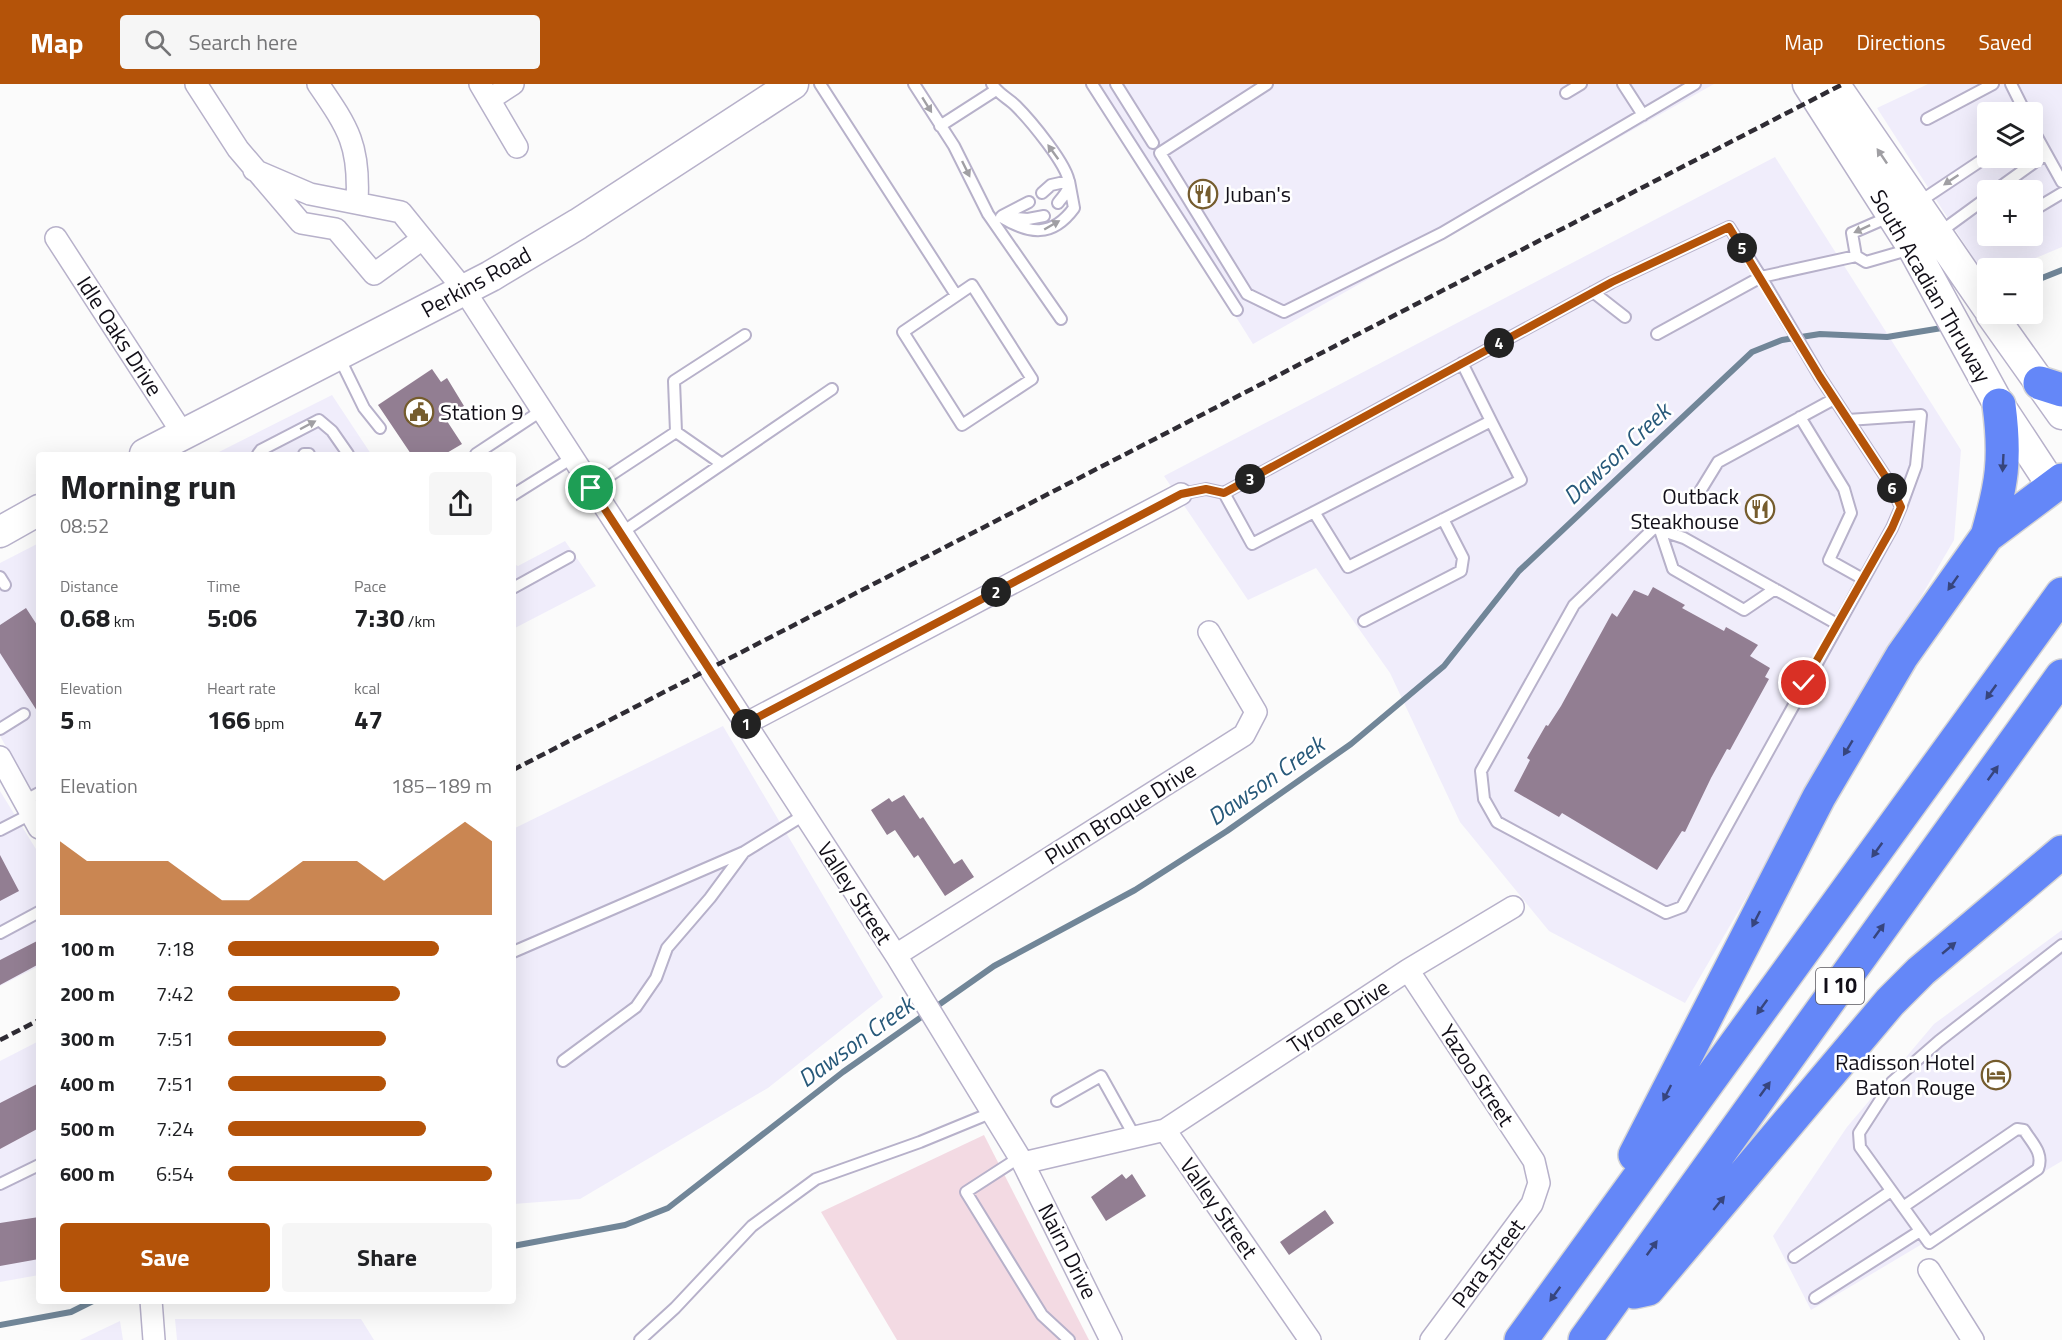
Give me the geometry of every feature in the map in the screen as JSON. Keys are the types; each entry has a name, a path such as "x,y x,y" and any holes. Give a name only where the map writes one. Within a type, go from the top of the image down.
{"highway":[{"path":"1988,536 2001,487 2004,443 1999,405"},
{"path":"1588,1248 1819,797 1902,656 1988,536 2058,484"},
{"name":"I 10","path":"1521,1340 2062,594"},
{"name":"I 10","path":"1585,1340 2062,676"},
{"path":"1618,1295 1648,1289 1890,1002 1921,971 2055,862"}],"main road":[{"name":"Perkins Road","path":"155,452 183,434 339,357 465,290 568,230 794,84"},
{"name":"South Acadian Thruway","path":"1808,84 1904,210"},
{"name":"South Acadian Thruway","path":"1834,84 1924,242 1964,275 1977,293"},
{"name":"South Acadian Thruway","path":"1924,242 1932,283 1999,405 2058,484"},
{"name":"South Acadian Thruway","path":"1998,324 2016,349 2051,387 2062,414"},
{"path":"0,532 36,512"}],"street":[{"path":"196,84 254,170 301,223 336,229 374,274 421,240"},
{"path":"318,84 347,127 359,168 357,202"},
{"path":"513,84 485,92 517,147"},
{"name":"Valley Street","path":"254,170 310,194 401,212 421,240 465,290 541,411 953,1045 1021,1160"},
{"name":"Idle Oaks Drive","path":"56,238 183,434"},
{"path":"745,724 1181,494"},
{"name":"Plum Broque Drive","path":"896,956 1244,735 1256,712 1209,632"},
{"path":"2,764 33,809"},
{"name":"Tyrone Drive","path":"1165,1130 1407,970 1513,907"},
{"name":"Yazoo Street","path":"1407,970 1534,1161 1539,1183"},
{"path":"1021,1160 1165,1130"},
{"name":"Valley Street","path":"1165,1130 1310,1340"},
{"name":"Nairn Drive","path":"1021,1160 1090,1293 1111,1340"},
{"name":"Para Street","path":"1431,1340 1532,1204 1539,1183"},
{"path":"1929,1270 1973,1340"},
{"path":"151,1304 154,1340"}],"lane":[{"path":"820,84 956,295"},
{"path":"914,84 954,146 988,214 1061,319"},
{"path":"1092,84 1237,310"},
{"path":"1116,84 1154,143"},
{"path":"1267,84 1160,153 1247,294 1284,312 1443,233 1695,84"},
{"path":"1566,93 1581,84"},
{"path":"1623,84 1643,115"},
{"path":"1927,119 1993,84"},
{"path":"2011,84 2020,102"},
{"path":"940,126 994,87 1016,105 1057,157 1069,181 1074,208 1069,216 1043,231 1022,229 1001,216"},
{"path":"2043,148 2062,183"},
{"path":"2010,180 2046,154"},
{"path":"1856,256 1852,233 1904,210 1977,163"},
{"path":"1042,193 1051,184 1069,181"},
{"path":"1058,203 1067,192 1069,181"},
{"path":"2043,205 2062,194"},
{"path":"1001,216 1029,202"},
{"path":"1657,334 1761,277 1856,256 1866,262 1924,242 1977,204"},
{"path":"988,214 1028,219 1044,216"},
{"path":"1181,494 1206,489 1224,493 1593,292 1729,227 1774,297 1820,377 1889,482 1901,507"},
{"path":"972,285 1032,379 962,425 903,332 956,295 972,285"},
{"path":"1593,292 1625,316"},
{"path":"676,432 674,381 745,335"},
{"path":"339,357 364,408 380,428"},
{"path":"1314,512 1348,567 1521,480 1462,363"},
{"path":"621,533 832,389"},
{"path":"1699,493 1718,462 1834,399"},
{"path":"479,452 541,411"},
{"path":"1837,624 1684,538 1654,528 1574,605 1481,771 1484,799 1497,822 1666,914 1682,907 1863,579 1901,507 1916,466 1921,415 1848,420"},
{"path":"1800,417 1844,489 1851,513 1829,560 1863,579"},
{"path":"260,452 319,420 332,431 347,452"},
{"path":"1224,493 1252,544 1491,421"},
{"path":"676,432 722,464"},
{"path":"591,488 676,432"},
{"path":"516,493 572,458"},
{"path":"1364,621 1461,571 1463,558 1443,519"},
{"path":"1660,530 1673,569 1744,610 1775,589"},
{"path":"516,586 569,557"},
{"path":"0,729 24,714"},
{"path":"0,830 33,809"},
{"path":"516,951 744,852 804,815"},
{"path":"564,1061 636,1007 656,978 668,948 710,898 744,852"},
{"path":"0,933 36,914"},
{"path":"1903,1208 2008,1133 2017,1129 2024,1130 2039,1152 2041,1161 2038,1169 1929,1244 1903,1208 1860,1147 1859,1133 1892,1082 1939,1041 2062,945"},
{"path":"1057,1101 1101,1076 1135,1137"},
{"path":"640,1340 675,1308 752,1226 816,1179 920,1142 993,1112"},
{"path":"1021,1160 966,1192 1042,1315 1065,1338"},
{"path":"0,1184 36,1166"},
{"path":"1794,1257 1891,1191"},
{"path":"1815,1298 1920,1231"}],"shaded area":[{"path":"1089,84 1714,84 1253,344"},
{"path":"1928,84 2062,84 2062,247 2036,258 1977,258 1977,263 1877,108"},
{"path":"1775,157 1961,450 1954,540 1685,1003 1549,931 1460,822 1390,673 1316,568 1248,600 1164,476"},
{"path":"332,395 370,452 219,452"},
{"path":"565,541 596,586 516,627 516,565"},
{"path":"36,545 36,800 0,736 0,563"},
{"path":"723,726 883,997 768,1088 580,1199 516,1204 516,828"},
{"path":"0,791 36,849 36,968 0,986"},
{"path":"2062,930 2062,1161 1811,1310 1773,1236 1847,1127 1934,1024"},
{"path":"36,1043 36,1276 0,1282 0,1061"},
{"path":"984,1135 1089,1340 897,1340 821,1212"},
{"path":"175,1319 361,1319 374,1340 177,1340"},
{"path":"120,1321 123,1340 80,1340"}],"building":[{"name":"Station 9","path":"432,369 441,382 447,378 464,406 445,418 462,444 448,452 410,452 378,405"},
{"path":"1653,587 1685,605 1682,608 1724,631 1726,627 1758,645 1750,656 1770,668 1765,677 1769,679 1730,750 1727,749 1711,778 1685,832 1682,831 1657,870 1562,813 1559,817 1514,791 1530,760 1527,758 1546,725 1548,726 1561,706 1612,613 1617,617 1634,590 1648,596"},
{"path":"26,608 36,623 36,709 0,653 0,625"},
{"path":"904,795 920,819 923,817 954,864 962,859 974,877 945,896 918,855 914,858 895,830 887,835 871,810 889,798 892,802"},
{"path":"0,855 19,891 0,901"},
{"path":"36,942 36,966 0,985 0,960"},
{"path":"36,1085 36,1130 0,1149 0,1103"},
{"path":"1122,1174 1126,1179 1132,1174 1146,1196 1106,1221 1091,1197"},
{"path":"1325,1210 1334,1223 1289,1255 1280,1242"},
{"path":"36,1217 36,1260 0,1266 0,1223"}],"waterway":[{"name":"Dawson Creek","path":"2043,278 2062,270"},
{"name":"Dawson Creek","path":"516,1245 625,1225 668,1208 843,1072 994,966 1135,890 1227,831 1351,744 1444,666 1519,571 1752,352 1782,340 1820,334 1887,337 1948,327"},
{"name":"Dawson Creek","path":"0,1325 71,1312 87,1304"}],"railway":[{"path":"516,768 1843,84"},
{"path":"0,1040 36,1022"}],"place":[{"name":"Juban's","path":"1203,194"},
{"name":"Station 9","path":"419,412"},
{"name":"Outback Steakhouse","path":"1760,509"},
{"name":"Radisson Hotel Baton Rouge","path":"1996,1075"}],"route":[{"path":"591,488 745,724 1181,494 1206,489 1224,493 1612,282 1729,227 1774,297 1820,377 1889,482 1901,507 1892,528 1804,683"}]}
